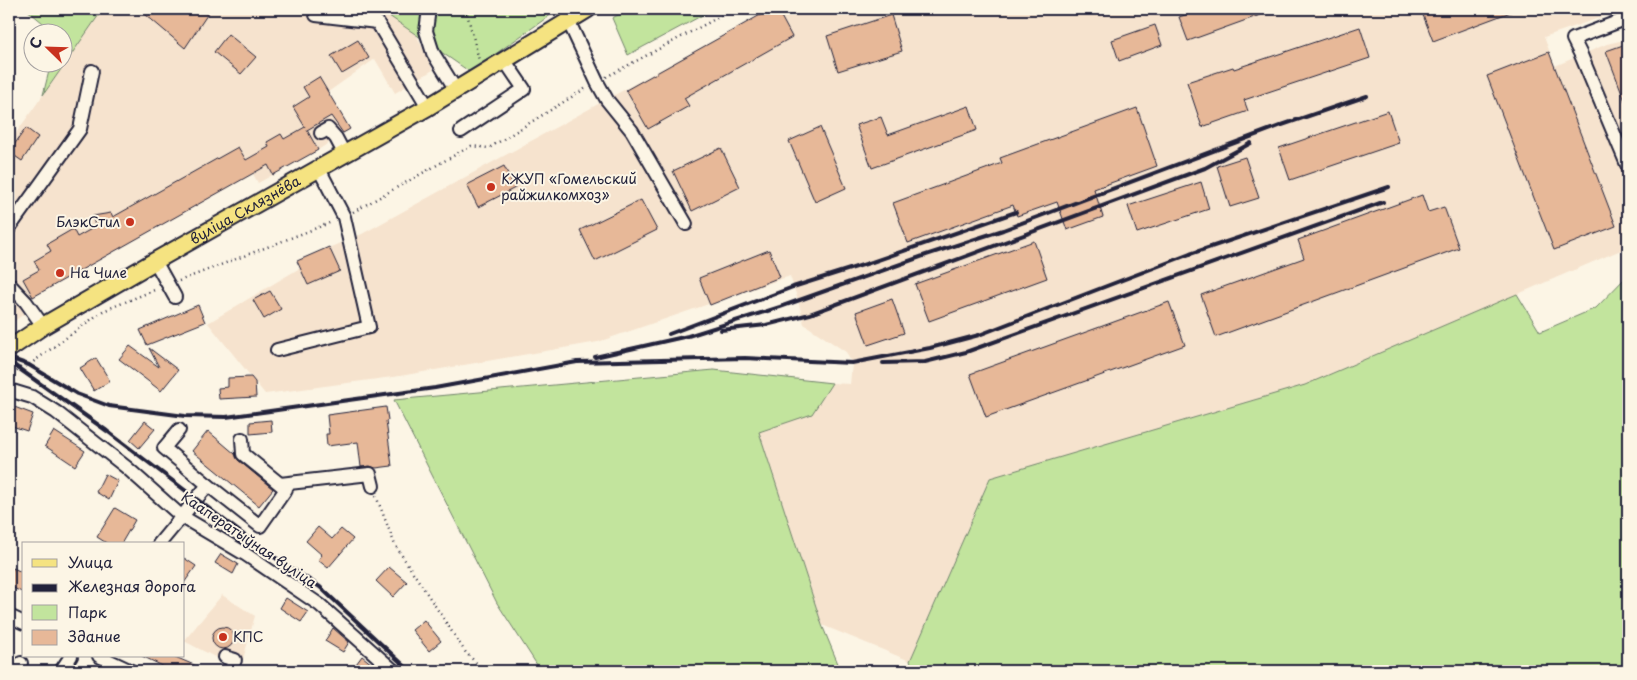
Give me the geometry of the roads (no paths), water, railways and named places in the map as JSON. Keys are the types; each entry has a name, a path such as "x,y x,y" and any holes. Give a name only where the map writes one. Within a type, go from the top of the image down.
{"main road":[{"name":"вуліца Склязнёва","path":"9,348 155,261 428,107 588,9"}],"street":[{"path":"429,9 426,31 433,53 456,90"},
{"path":"316,15 377,22 428,107"},
{"path":"1628,18 1573,39 1628,167"},
{"path":"568,20 607,100 632,131 686,224"},
{"path":"461,131 524,88 505,61"},
{"path":"9,228 80,128 92,72"},
{"path":"322,133 328,129 336,138 345,155"},
{"path":"277,350 369,327 344,218 319,169"},
{"path":"155,261 175,297"},
{"path":"9,284 26,302 43,326"},
{"name":"Кааператыўная вуліца","path":"9,390 32,397 56,412 126,466 181,516 245,554 320,605 394,671"},
{"path":"179,430 164,448 260,526 286,489 243,454 242,439"},
{"path":"280,484 370,474 373,486"},
{"path":"161,542 208,485"},
{"path":"9,616 22,622"},
{"path":"225,657 235,660 230,671"},
{"path":"61,671 70,658"},
{"path":"103,658 131,671"}],"railway":[{"path":"595,357 688,336 780,307 926,255 1003,230 1282,125 1367,96"},
{"path":"721,330 766,325 810,314 1205,168 1251,143"},
{"path":"9,358 29,365 77,394 109,406 185,416 226,417 435,388 577,362 745,358 852,363 930,348 979,335 1190,254 1389,187"},
{"path":"883,363 925,362 966,352 1383,202"},
{"path":"669,334 793,287 1016,212"},
{"path":"11,363 107,431 265,551 320,587 410,671"}],"place":[{"name":"КЖУП «Гомельский райжилкомхоз»","path":"491,187"},
{"name":"БлэкСтил","path":"130,222"},
{"name":"На Чиле","path":"60,273"},
{"name":"КПС","path":"223,637"}]}
